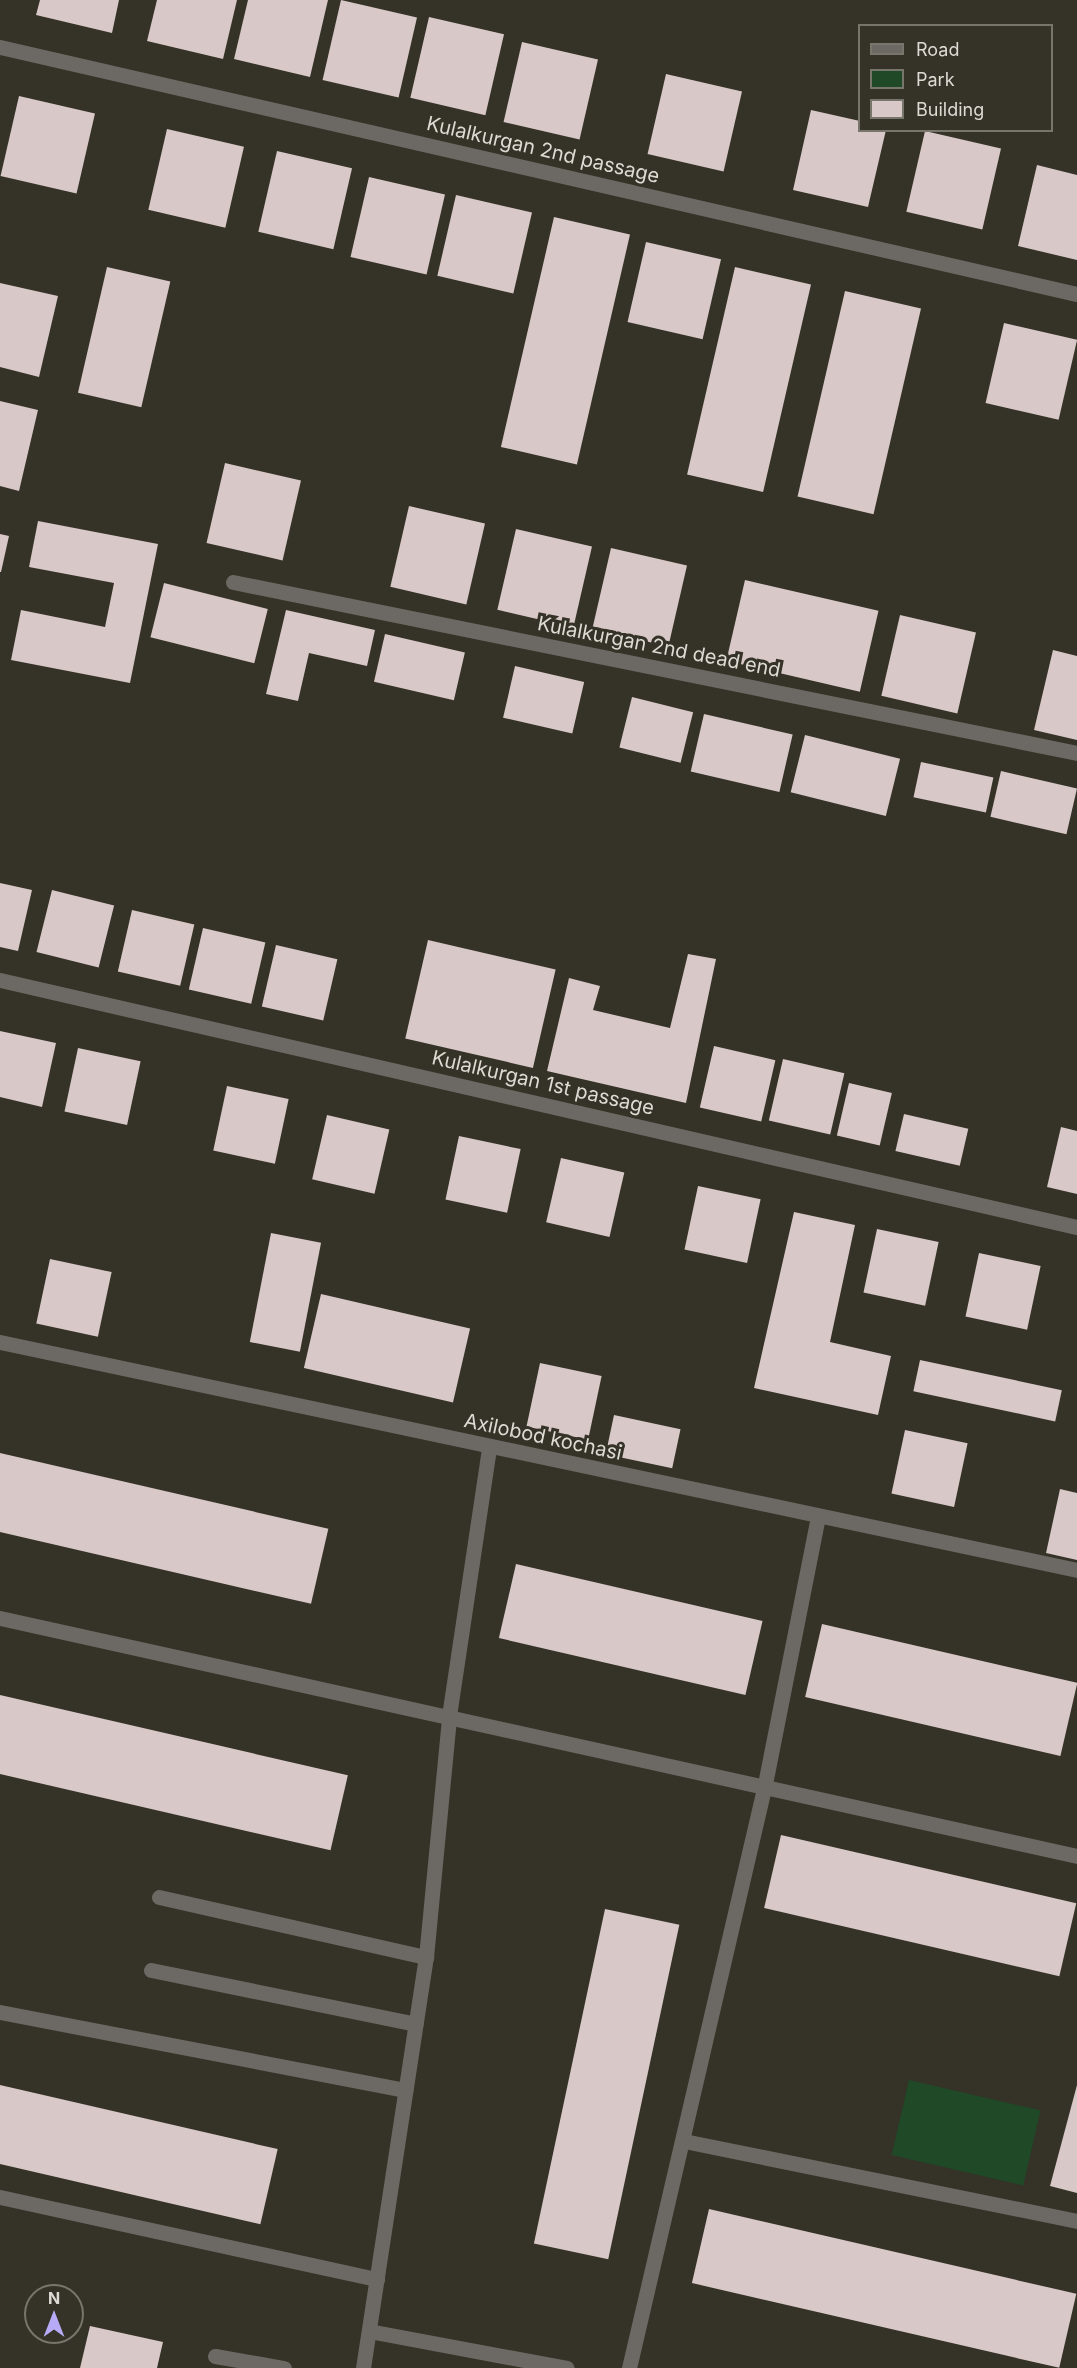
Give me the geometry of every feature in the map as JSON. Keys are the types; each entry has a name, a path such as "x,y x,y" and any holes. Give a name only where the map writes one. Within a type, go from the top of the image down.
{"street":[{"name":"Kulalkurgan 2nd passage","path":"0,47 1077,294"},
{"name":"Kulalkurgan 2nd dead end","path":"233,582 1077,753"},
{"name":"Kulalkurgan 1st passage","path":"0,980 1077,1227"},
{"name":"Axilobod kochasi","path":"0,1342 1077,1570"},
{"path":"363,2368 426,1957 449,1716 489,1447"},
{"path":"629,2368 684,2141 765,1784 818,1517"},
{"path":"0,1618 765,1784 1077,1856"},
{"path":"159,1897 426,1957"},
{"path":"151,1970 416,2024"},
{"path":"0,2012 405,2090"},
{"path":"684,2141 1077,2221"},
{"path":"0,2197 377,2279"},
{"path":"369,2331 567,2368"},
{"path":"215,2356 284,2368"}],"green space":[{"path":"909,2080 1041,2110 1023,2185 892,2155"}],"building":[{"path":"40,0 119,0 112,33 36,15"},
{"path":"157,0 237,0 223,59 147,41"},
{"path":"248,0 328,0 310,77 234,59"},
{"path":"341,0 417,18 399,97 323,80"},
{"path":"429,17 504,34 485,115 410,98"},
{"path":"522,42 598,60 580,139 504,122"},
{"path":"666,74 742,92 724,171 648,154"},
{"path":"19,96 95,114 77,193 1,176"},
{"path":"811,110 858,121 858,132 886,132 868,207 793,190"},
{"path":"167,129 244,147 225,228 148,210"},
{"path":"925,132 1001,149 982,229 906,212"},
{"path":"277,151 352,168 333,249 258,232"},
{"path":"1037,165 1077,175 1077,260 1018,246"},
{"path":"369,177 445,195 427,274 351,257"},
{"path":"456,195 532,213 513,293 437,276"},
{"path":"554,217 630,235 577,464 501,447"},
{"path":"646,242 721,259 703,339 628,322"},
{"path":"107,267 170,282 141,407 78,393"},
{"path":"735,267 811,285 763,492 687,475"},
{"path":"0,283 58,296 39,377 0,367"},
{"path":"845,291 921,309 874,514 798,497"},
{"path":"1004,323 1077,340 1059,420 986,403"},
{"path":"0,401 38,410 19,491 0,486"},
{"path":"225,463 301,481 283,560 207,543"},
{"path":"409,506 485,524 466,604 390,587"},
{"path":"38,521 158,544 130,683 11,660 21,610 105,627 114,583 29,567"},
{"path":"516,529 592,547 573,627 497,610"},
{"path":"0,534 9,536 1,572 0,572"},
{"path":"611,548 687,566 668,646 592,629"},
{"path":"745,580 878,611 860,692 726,661"},
{"path":"164,583 268,609 254,663 150,637"},
{"path":"286,610 375,630 367,666 309,653 298,701 266,694"},
{"path":"900,615 976,633 957,713 881,696"},
{"path":"385,634 465,652 454,700 374,682"},
{"path":"1053,650 1077,656 1077,740 1034,730"},
{"path":"515,666 584,682 572,734 503,718"},
{"path":"632,697 693,712 681,763 619,747"},
{"path":"704,714 793,734 779,792 691,771"},
{"path":"805,735 900,759 886,816 791,792"},
{"path":"921,762 993,777 986,813 914,797"},
{"path":"1001,771 1077,789 1066,834 990,817"},
{"path":"0,883 32,890 18,951 0,947"},
{"path":"52,890 114,905 99,968 37,952"},
{"path":"132,910 194,924 180,986 118,971"},
{"path":"203,928 265,942 251,1004 189,989"},
{"path":"428,940 556,969 533,1068 405,1038"},
{"path":"276,945 337,959 323,1021 262,1006"},
{"path":"688,954 716,959 686,1103 547,1071 569,978 600,986 593,1010 670,1028"},
{"path":"0,1031 56,1043 42,1107 0,1097"},
{"path":"714,1046 775,1060 761,1122 700,1107"},
{"path":"78,1048 141,1061 127,1125 64,1112"},
{"path":"783,1059 844,1073 830,1135 769,1120"},
{"path":"849,1083 892,1093 880,1146 837,1136"},
{"path":"227,1086 289,1099 275,1164 213,1151"},
{"path":"904,1114 968,1129 960,1166 895,1151"},
{"path":"327,1115 389,1129 375,1194 312,1179"},
{"path":"1061,1127 1077,1131 1077,1194 1047,1187"},
{"path":"459,1136 521,1149 507,1213 445,1200"},
{"path":"561,1158 624,1173 609,1237 546,1222"},
{"path":"698,1186 761,1199 747,1263 684,1250"},
{"path":"794,1212 855,1225 830,1342 891,1356 878,1415 754,1388"},
{"path":"877,1229 939,1242 925,1306 863,1293"},
{"path":"271,1233 321,1243 300,1352 250,1342"},
{"path":"979,1253 1041,1266 1027,1330 965,1317"},
{"path":"50,1259 112,1272 98,1337 36,1324"},
{"path":"321,1294 470,1328 453,1402 304,1368"},
{"path":"920,1360 1062,1390 1055,1421 913,1391"},
{"path":"540,1363 602,1376 588,1440 526,1427"},
{"path":"614,1415 681,1429 672,1468 606,1454"},
{"path":"905,1430 968,1443 954,1507 891,1494"},
{"path":"0,1453 328,1529 311,1604 0,1532"},
{"path":"1060,1489 1077,1493 1077,1560 1046,1553"},
{"path":"516,1564 763,1621 745,1695 499,1638"},
{"path":"822,1624 1077,1683 1060,1756 805,1697"},
{"path":"0,1695 348,1775 331,1850 0,1774"},
{"path":"781,1835 1076,1903 1059,1976 764,1908"},
{"path":"605,1909 679,1925 608,2259 534,2244"},
{"path":"0,2085 278,2149 260,2224 0,2164"},
{"path":"1077,2085 1077,2193 1050,2186"},
{"path":"709,2209 1076,2294 1059,2368 692,2283"},
{"path":"90,2326 163,2342 157,2368 80,2368"}]}
